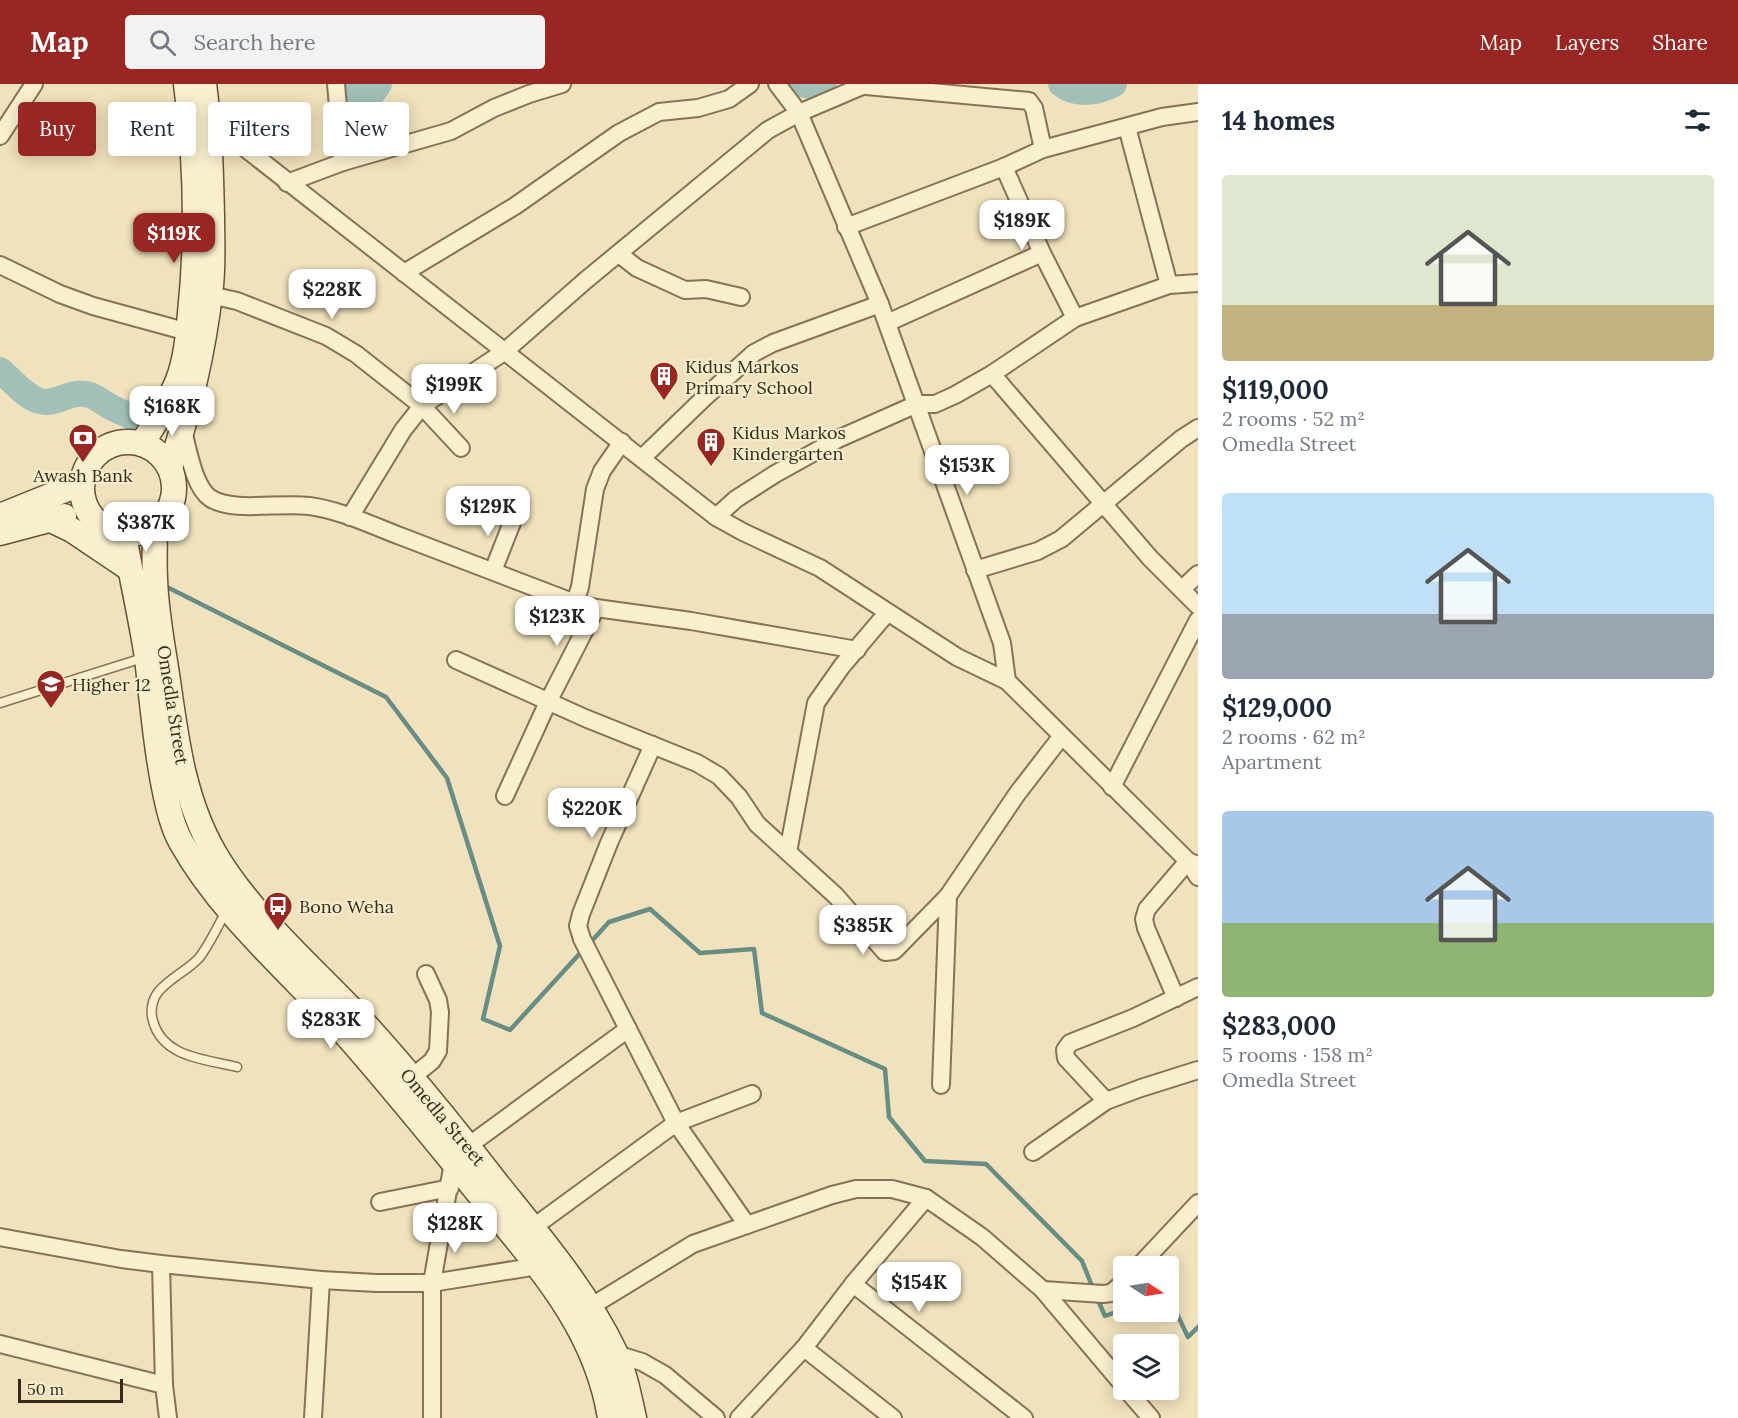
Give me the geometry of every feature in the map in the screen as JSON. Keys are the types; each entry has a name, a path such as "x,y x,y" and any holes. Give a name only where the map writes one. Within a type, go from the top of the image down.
{"main road":[{"path":"170,468 183,431 198,363 210,295 212,269 202,136 186,84"},
{"path":"142,444 179,378 188,332 195,265 204,84"},
{"path":"126,442 142,444 158,453 170,468 174,480 173,499 165,517 146,531 124,535 109,531 96,522 87,510 82,483 87,468 96,454 110,446 126,442"},
{"path":"0,516 82,483"},
{"path":"0,532 87,510"},
{"path":"49,519 72,530 130,569"},
{"name":"Omedla Street","path":"155,526 155,580 174,722 184,773 194,812 235,901 372,1065 461,1154"},
{"name":"Omedla Street","path":"124,535 147,657 154,734 170,816 179,839 200,874 277,933 355,1014 411,1078 461,1154 524,1234 590,1307 616,1354 634,1418"},
{"name":"Omedla Street","path":"524,1234 538,1266 562,1298 588,1342 598,1369 610,1418"}],"street":[{"path":"0,136 34,84"},
{"path":"287,183 343,162 451,131 494,108 562,84"},
{"path":"404,273 515,206 620,133 659,112 698,108 729,99 750,84"},
{"path":"777,84 799,113 880,304 1002,643 1007,681"},
{"path":"350,518 403,430 422,406 504,352 768,130 799,113 867,85 1029,101 1034,108 1043,149"},
{"path":"336,86 343,162"},
{"path":"846,227 1043,149 1162,117 1198,112"},
{"path":"1127,127 1169,285"},
{"path":"202,136 231,140 241,145 716,517 742,532 820,568 957,657 1007,681 1112,787 1193,863 1198,877"},
{"path":"1004,166 1041,253 1075,318"},
{"path":"887,323 1041,253"},
{"path":"619,254 637,268 685,290 706,289 741,297"},
{"path":"0,265 60,294 93,306 188,332"},
{"path":"716,517 736,499 775,474 838,439 917,404 935,404 956,395 992,374 1075,318 1169,285 1198,283"},
{"path":"210,295 237,301 326,336 356,354 422,406 461,448"},
{"path":"642,458 754,353 773,343 880,304"},
{"path":"992,374 1102,504 1150,558 1198,606"},
{"path":"975,570 1038,551 1061,539 1198,428"},
{"path":"183,431 198,484 208,497 222,504 310,506 350,518 576,603 857,650"},
{"path":"576,603 595,489 602,471 622,442"},
{"path":"493,572 515,515"},
{"path":"1182,589 1198,574"},
{"path":"505,796 548,702 596,608"},
{"path":"788,852 816,703 842,666 887,613"},
{"path":"1112,787 1198,620"},
{"path":"456,660 548,702 697,763 719,777 739,797 757,824 836,896 885,952 894,951 948,896 1017,794 1061,737"},
{"path":"653,745 609,843 578,926 582,939 676,1123 747,1225"},
{"path":"1176,998 1144,919 1147,909 1193,863"},
{"path":"941,1085 948,896"},
{"path":"411,1078 432,1061 438,1051 440,1012 438,1000 426,974"},
{"path":"1106,1101 1065,1058 1065,1050 1070,1043 1133,1018 1198,987"},
{"path":"432,1418 432,1283 450,1188 461,1154 628,1029"},
{"path":"1033,1152 1106,1101 1198,1070"},
{"path":"524,1234 676,1123 752,1094"},
{"path":"380,1202 450,1188"},
{"path":"590,1307 693,1244 832,1195 856,1190 892,1188 926,1198 982,1237 1043,1290 1113,1373"},
{"path":"739,1418 804,1348 853,1284 926,1198"},
{"path":"1148,1256 1198,1203"},
{"path":"0,1237 161,1264 321,1280 376,1283 432,1283 538,1266"},
{"path":"161,1264 164,1385 168,1418"},
{"path":"313,1418 321,1280"},
{"path":"853,1284 1024,1418"},
{"path":"1043,1290 1094,1293 1113,1291"},
{"path":"0,1344 164,1385"},
{"path":"804,1348 893,1418"},
{"path":"616,1354 642,1362 665,1375 716,1418"},
{"path":"1136,1400 1151,1418"}],"lane":[{"path":"0,703 147,657"},
{"path":"235,901 199,958 160,990 153,1001 152,1017 156,1031 165,1044 180,1053 237,1066"}],"waterway":[{"path":"342,84 364,97 371,95 379,84"},
{"path":"799,84 817,87 824,84"},
{"path":"1061,84 1081,92 1114,84"},
{"path":"0,370 34,399 49,402 76,394 90,395 131,417 144,427"},
{"path":"165,586 386,697 447,778 500,946 483,1019 510,1030 583,950"},
{"path":"589,944 609,922 650,909 700,953 754,949 762,1013 885,1069 889,1117 925,1161 986,1164 1082,1261 1094,1291"},
{"path":"1097,1298 1105,1316 1113,1313"},
{"path":"1179,1318 1188,1337 1198,1327"}],"place":[{"name":"Kidus Markos Primary School","path":"664,402"},
{"name":"Awash Bank","path":"83,464"},
{"name":"Kidus Markos Kindergarten","path":"711,468"},
{"name":"Higher 12","path":"51,710"},
{"name":"Bono Weha","path":"278,932"}]}
